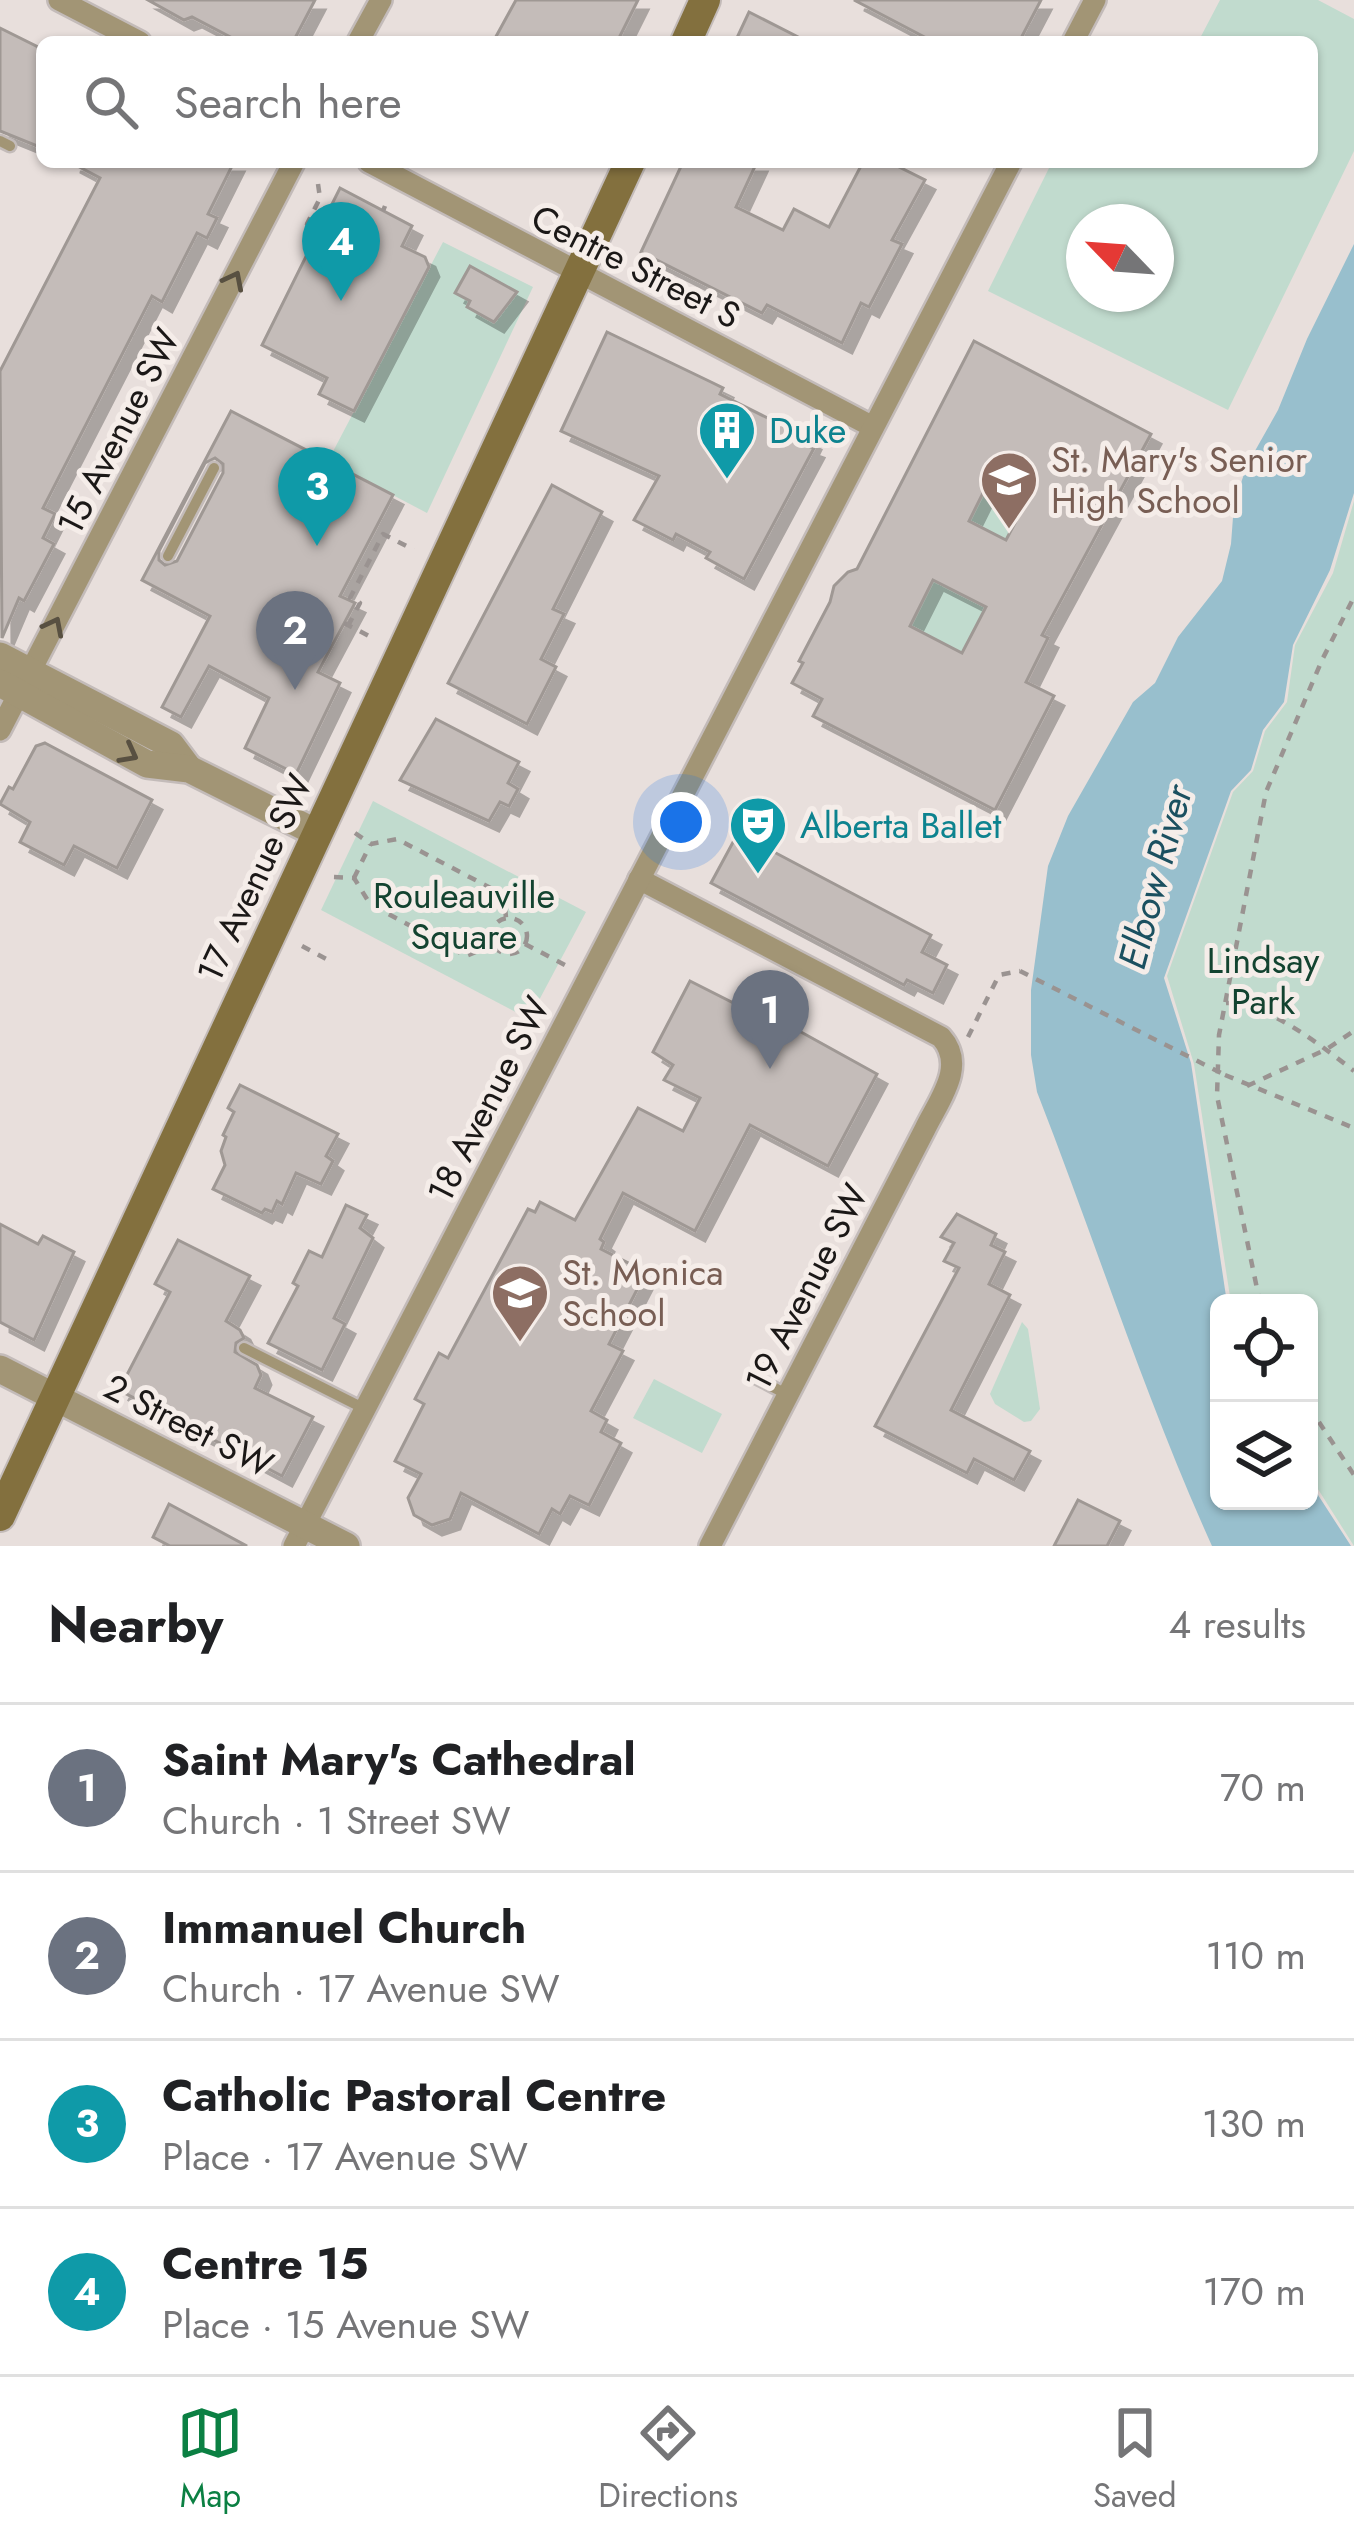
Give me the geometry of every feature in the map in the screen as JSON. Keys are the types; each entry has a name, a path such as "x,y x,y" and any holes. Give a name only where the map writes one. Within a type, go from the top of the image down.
{"main road":[{"path":"689,36 705,0"},
{"name":"17 Avenue SW","path":"0,1516 627,168"}],"street":[{"path":"59,0 128,36"},
{"path":"361,36 381,0"},
{"path":"1076,36 1095,0"},
{"name":"15 Avenue SW","path":"0,730 16,683 292,168"},
{"name":"Centre Street S","path":"380,168 873,427"},
{"name":"18 Avenue SW","path":"300,1535 1008,168"},
{"path":"0,656 16,683 147,764 189,769 317,833"},
{"name":"19 Avenue SW","path":"639,879 941,1037 952,1055 951,1077 710,1546"},
{"name":"2 Street SW","path":"0,1369 300,1535 346,1546"}],"lane":[{"path":"168,556 214,468"},
{"path":"244,1348 365,1409"},
{"path":"752,1376 788,1395"}],"path":[{"path":"318,184 320,198 307,224 314,228 325,208 329,210"},
{"path":"373,638 346,624 360,603 350,598 383,533 414,550"},
{"path":"1257,1294 1217,1096 1219,1035 1266,792 1328,645 1354,597"},
{"path":"355,832 370,844"},
{"path":"370,844 397,838 504,895 506,919"},
{"path":"354,878 370,844"},
{"path":"334,877 354,878"},
{"path":"354,878 370,904 466,956 493,945"},
{"path":"506,919 522,923 525,944 512,954 502,953 493,945 493,928 506,919"},
{"path":"525,944 565,965"},
{"path":"302,946 328,960"},
{"path":"972,1031 1000,975 1020,971 1247,1086 1354,1128"},
{"path":"1226,1003 1243,1002 1327,1049 1354,1071"},
{"path":"1247,1086 1327,1049 1354,1031"},
{"path":"1318,1421 1354,1475"}],"green space":[{"path":"1220,0 1318,0 1354,19 1354,151 1228,410 988,291 1049,168 1318,168 1318,36 1201,36"},
{"path":"443,242 533,287 427,513 328,461"},
{"path":"999,461 1037,481 1006,540 969,521"},
{"name":"Lindsay Park","path":"1354,501 1354,1546 1318,1489 1318,1294 1230,1294 1194,1064 1167,976 1233,792 1253,771 1265,731 1287,702 1295,645 1333,573"},
{"path":"933,580 986,607 962,653 910,626"},
{"name":"Rouleauville Square","path":"373,801 586,912 529,1019 321,910"},
{"path":"1022,1322 1028,1329 1040,1409 1031,1421 1024,1422 995,1404 990,1394"},
{"path":"654,1379 722,1414 702,1453 633,1418"}],"water":[{"name":"Elbow River","path":"1354,244 1354,493 1330,570 1293,645 1284,702 1263,730 1251,770 1231,791 1164,978 1191,1063 1226,1294 1210,1294 1210,1510 1318,1510 1318,1495 1351,1546 1212,1546 1037,1092 1031,1055 1031,990 1048,866 1068,816 1133,702 1155,683 1178,637 1222,581 1234,504 1247,465 1278,410"}],"building":[{"path":"148,0 315,0 296,36 228,36 192,17 184,20"},
{"path":"516,0 638,0 620,36 496,36"},
{"path":"854,0 1041,0 1022,36 923,36"},
{"path":"749,12 796,36 738,36"},
{"path":"0,28 36,46 36,146 0,131"},
{"path":"81,168 231,168 208,214 217,218 207,238 197,233 162,302 152,296 43,508 55,514 43,538 54,544 24,601 19,598 2,638 0,371 100,178"},
{"path":"680,168 754,168 736,207 783,230 794,209 829,227 860,168 901,168 925,180 892,240 902,244 869,307 861,303 842,343 767,305 762,313 641,252"},
{"path":"340,188 412,226 402,246 425,257 429,267 354,411 319,394 327,378 262,345"},
{"path":"470,266 517,292 494,322 467,307 470,301 455,293"},
{"path":"607,332 723,388 720,394 811,440 808,446 814,448 744,579 706,558 710,552 634,520 659,476 561,431"},
{"path":"974,341 1151,434 1042,635 1048,638 1026,682 1054,696 995,810 813,716 822,699 792,683 834,586 857,569","holes":["999,461 1037,481 1006,540 969,521","933,580 986,607 962,653 910,626"]},
{"path":"231,411 393,495 340,596 355,603 318,672 340,683 296,774 245,748 269,698 209,666 181,717 162,707 210,616 142,580","holes":["215,458 223,464 223,473 177,561 165,565 159,551 205,463"]},
{"path":"552,485 602,512 553,609 564,614 541,659 556,667 527,724 448,683"},
{"path":"436,719 519,762 508,783 518,789 509,806 500,802 489,821 400,780"},
{"path":"45,743 152,800 117,868 74,846 64,865 20,842 30,822 0,804 36,746"},
{"path":"738,833 931,935 922,952 947,965 933,993 907,980 904,985 711,883"},
{"path":"690,981 769,1021 772,1016 877,1074 828,1166 750,1125 695,1231 623,1193 600,1239 604,1242 601,1249 640,1269 644,1276 609,1344 623,1351 591,1411 607,1420 601,1432 621,1443 589,1505 570,1496 560,1514 552,1509 539,1534 461,1493 450,1519 432,1525 414,1515 408,1498 421,1474 395,1461 424,1404 415,1399 439,1353 448,1358 528,1209 535,1212 540,1202 575,1220 638,1108 683,1131 700,1098 664,1080 673,1065 653,1052"},
{"path":"240,1085 338,1134 326,1156 333,1161 321,1184 296,1173 282,1204 277,1201 272,1212 265,1209 262,1213 213,1189 225,1165 223,1135 234,1112 228,1108"},
{"path":"346,1205 367,1215 360,1228 373,1238 334,1318 345,1324 322,1370 268,1343 298,1286 293,1283 309,1251 322,1257"},
{"path":"957,1214 996,1234 991,1245 1005,1252 989,1284 1010,1295 951,1410 1030,1451 1014,1480 974,1459 967,1473 875,1426 959,1268 944,1261 954,1243 941,1237"},
{"path":"0,1224 38,1244 43,1236 74,1252 34,1340 0,1322"},
{"path":"178,1240 250,1276 226,1321 244,1338 236,1343 235,1352 257,1365 261,1375 255,1388 313,1417 282,1476 119,1390 170,1292 155,1284"},
{"path":"1078,1500 1120,1521 1107,1546 1054,1546"},
{"path":"169,1504 247,1546 170,1546 153,1537"}],"place":[{"name":"Centre 15","path":"341,301"},
{"name":"Duke","path":"727,481"},
{"name":"St. Mary's Senior High School","path":"1009,531"},
{"name":"Catholic Pastoral Centre","path":"317,546"},
{"name":"Immanuel Church","path":"295,690"},
{"name":"Alberta Ballet","path":"758,876"},
{"name":"Saint Mary's Cathedral","path":"770,1069"},
{"name":"St. Monica School","path":"520,1344"}]}
